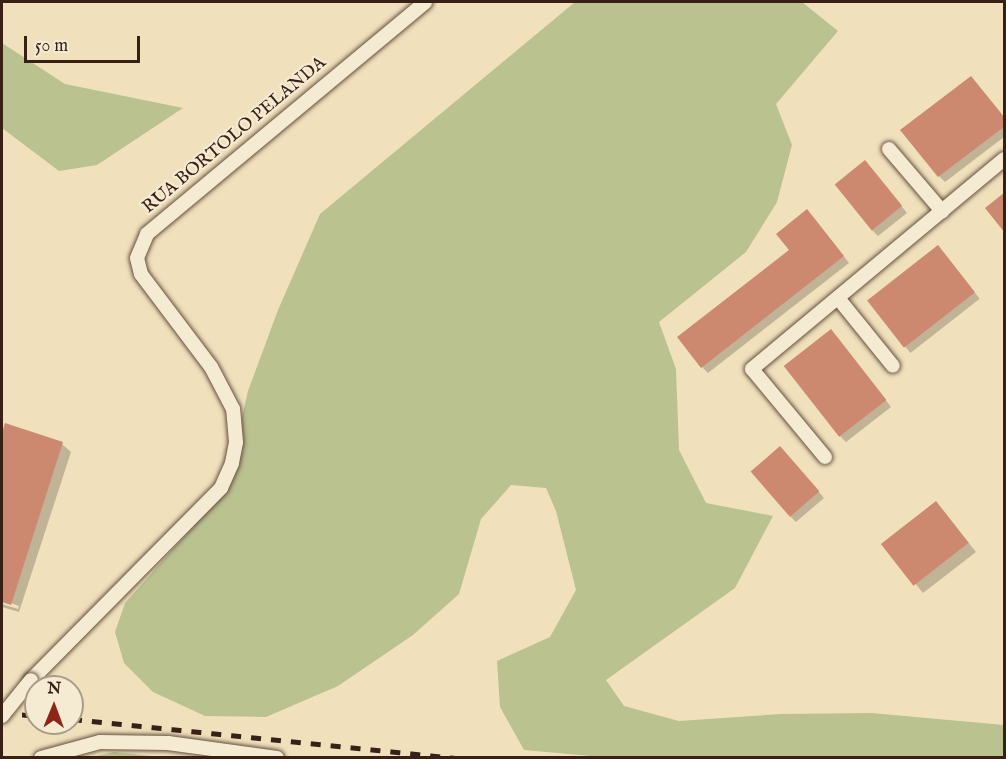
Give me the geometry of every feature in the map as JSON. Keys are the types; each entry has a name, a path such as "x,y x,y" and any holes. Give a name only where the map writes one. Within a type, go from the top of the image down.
{"street":[{"name":"RUA BORTOLO PELANDA","path":"2,716 31,680 221,488 232,463 236,442 233,409 211,367 141,274 137,258 147,234 425,2"},
{"path":"889,149 942,211"},
{"path":"825,457 752,369 1005,159"},
{"path":"838,298 892,366"},
{"path":"41,758 100,742 168,743 277,758"}],"green space":[{"path":"575,2 802,2 838,31 776,104 792,145 777,202 746,252 659,322 676,369 679,450 706,503 773,516 735,588 606,680 624,706 679,721 781,714 871,713 1004,725 1004,757 613,758 524,750 500,707 497,661 550,637 576,590 556,511 546,488 511,485 481,519 459,594 413,635 338,686 266,717 205,716 153,692 124,663 115,632 125,603 225,491 248,391 278,310 320,214"},
{"path":"2,43 65,84 183,108 97,165 59,171 2,128"},
{"path":"114,752 159,757 92,757"}],"building":[{"path":"971,76 1005,118 1005,126 938,177 900,130"},
{"path":"865,160 902,206 872,230 835,185"},
{"path":"1005,192 1005,233 985,208"},
{"path":"807,209 844,256 701,368 677,337 789,250 776,234"},
{"path":"938,245 975,292 904,348 867,300"},
{"path":"831,329 886,400 839,437 784,366"},
{"path":"5,423 63,442 11,605 2,602 2,433"},
{"path":"780,446 819,491 790,517 751,472"},
{"path":"936,501 969,543 913,586 881,544"}],"railway":[{"path":"2,712 24,715"},
{"path":"84,720 458,758"}]}
